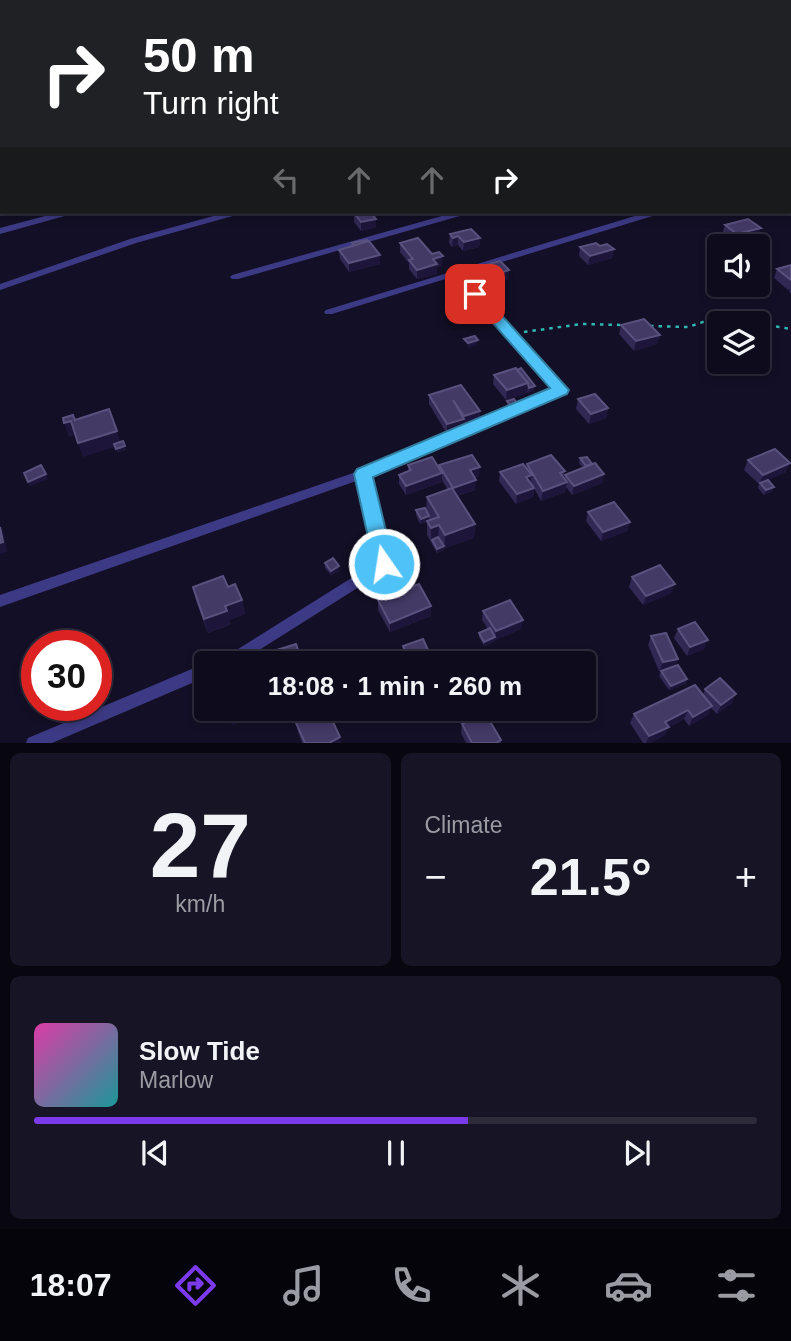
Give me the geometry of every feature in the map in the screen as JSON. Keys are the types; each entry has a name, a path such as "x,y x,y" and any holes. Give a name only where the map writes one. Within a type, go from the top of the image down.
{"street":[{"path":"0,231 62,214"},
{"path":"0,286 134,241 230,214"},
{"path":"235,277 457,214"},
{"path":"329,312 649,214"},
{"path":"0,601 363,474 561,390 457,273"},
{"path":"246,651 384,564 363,474"},
{"path":"33,743 194,675"}],"path":[{"path":"643,326 688,327 706,321 744,321 791,329"},
{"path":"511,336 567,326 630,326"}],"building":[{"path":"355,214 372,214 376,219 361,222"},
{"path":"748,219 761,228 737,234 725,225"},
{"path":"471,229 480,238 464,242 458,236 453,238 450,234"},
{"path":"418,238 432,254 439,252 443,256 433,259 437,264 417,270 409,260 413,259 400,243"},
{"path":"369,241 380,255 349,263 339,250"},
{"path":"368,242 354,246 352,243"},
{"path":"596,243 600,246 607,244 614,249 590,256 580,247"},
{"path":"500,261 509,270 484,278 478,272 486,270 482,266"},
{"path":"791,265 791,280 777,269"},
{"path":"644,319 660,335 636,341 621,325"},
{"path":"475,336 478,340 468,343 464,339"},
{"path":"516,368 528,383 507,390 494,375"},
{"path":"521,368 535,386 529,388 517,370"},
{"path":"461,385 480,411 464,416 453,400 464,419 447,424 429,395"},
{"path":"595,394 608,408 591,414 578,399"},
{"path":"514,399 520,407 513,409 507,401"},
{"path":"109,409 117,431 78,443 71,421 64,423 63,418 73,415 75,420"},
{"path":"123,441 125,446 116,449 114,444"},
{"path":"775,449 790,463 763,475 748,460"},
{"path":"472,455 480,467 470,470 476,480 453,488 439,465"},
{"path":"551,455 565,471 560,473 567,482 543,491 527,464"},
{"path":"432,457 442,473 406,486 399,475 411,470 408,465"},
{"path":"587,457 592,464 586,466 580,458"},
{"path":"595,463 604,474 574,486 565,475"},
{"path":"523,464 532,475 526,477 534,488 517,494 500,472"},
{"path":"41,465 46,474 28,482 24,473"},
{"path":"768,480 774,487 766,490 760,483"},
{"path":"452,488 475,524 445,535 439,525 431,528 427,521 439,517 427,497"},
{"path":"614,502 630,522 603,532 588,512"},
{"path":"425,508 429,516 421,519 416,510"},
{"path":"438,537 444,546 437,549 432,540"},
{"path":"333,558 339,566 331,571 325,563"},
{"path":"660,565 675,584 646,596 632,577"},
{"path":"223,576 228,587 235,584 242,600 225,606 227,611 204,619 193,587"},
{"path":"419,584 431,606 390,623 378,600"},
{"path":"510,600 523,620 496,631 483,611"},
{"path":"695,622 708,640 690,647 678,629"},
{"path":"490,628 495,637 484,642 479,633"},
{"path":"666,633 678,659 663,662 651,636"},
{"path":"423,639 428,651 405,651 403,646"},
{"path":"296,644 298,651 274,651"},
{"path":"678,665 687,679 671,686 661,671"},
{"path":"720,678 736,694 721,705 705,689"},
{"path":"695,685 712,706 693,717 688,710 665,722 669,727 649,736 634,714"},
{"path":"333,721 340,737 329,743 305,743 296,723"},
{"path":"468,721 490,721 501,740 496,743 472,743 462,724"}],"route":[{"path":"384,564 363,474 561,390 475,294"}]}
